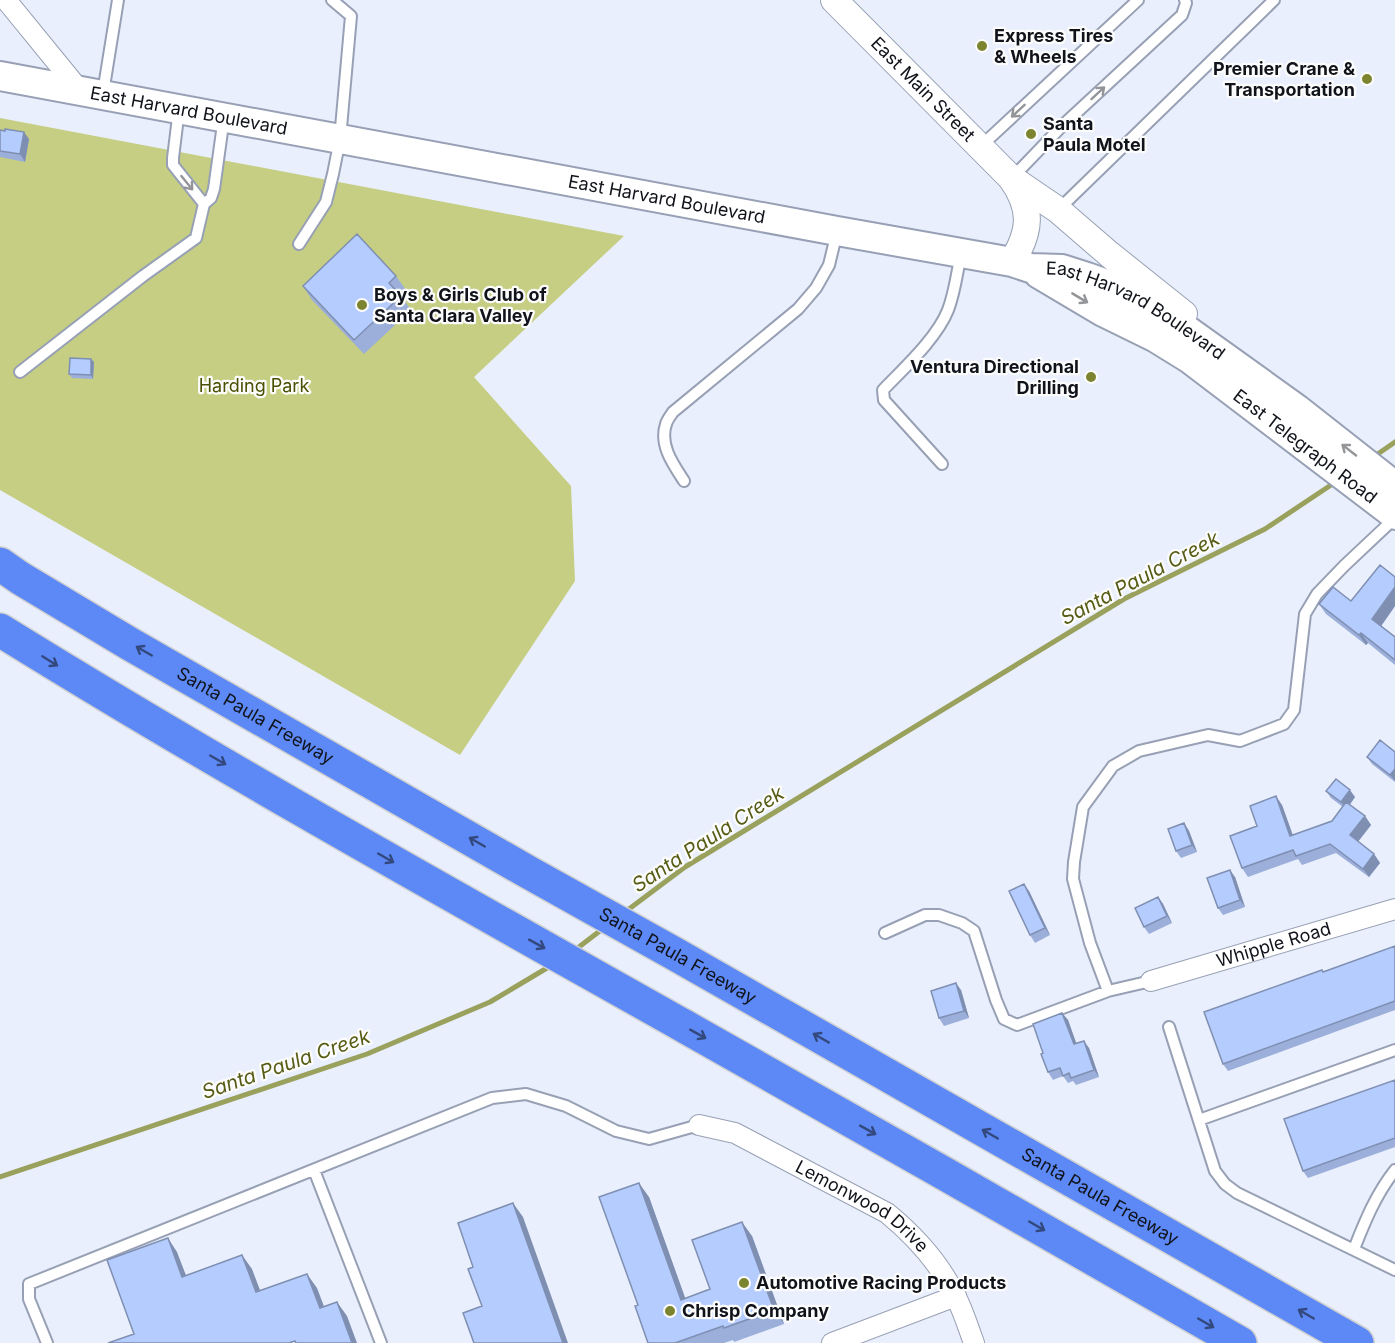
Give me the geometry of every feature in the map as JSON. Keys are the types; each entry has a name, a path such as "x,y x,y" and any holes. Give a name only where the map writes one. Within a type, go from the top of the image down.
{"highway":[{"name":"Santa Paula Freeway","path":"0,564 120,638 1357,1343"},
{"path":"0,630 100,692 486,915 964,1184 1240,1343"}],"main road":[{"name":"East Harvard Boulevard","path":"0,76 1021,265 1062,269 1128,293 1173,320 1289,419"},
{"name":"East Telegraph Road","path":"1289,419 1392,506"}],"street":[{"path":"6,0 92,94"},
{"name":"East Main Street","path":"834,0 1011,178 1020,190 1028,224 1021,265"},
{"name":"East Main Street","path":"1011,178 1058,210 1109,254"},
{"name":"East Telegraph Road","path":"1109,254 1179,309 1289,419"},
{"name":"Whipple Road","path":"1151,981 1395,909"},
{"name":"Lemonwood Drive","path":"699,1125 735,1133 887,1213 922,1245 942,1270 956,1296 974,1343"},
{"path":"832,1343 956,1296"}],"lane":[{"path":"92,94 118,0"},
{"path":"299,244 326,202 340,139 351,16 332,0"},
{"path":"979,147 1138,0"},
{"path":"1011,178 1062,126 1182,15 1185,0"},
{"path":"1058,210 1274,0"},
{"path":"179,108 173,165 204,204"},
{"path":"20,372 143,276 196,238 204,204 211,198 214,189 224,117"},
{"path":"684,481 669,459 664,442 666,423 673,411 798,309 816,288 829,265 837,231"},
{"path":"942,464 884,400 883,390 941,324 948,309 961,254"},
{"path":"1108,991 1090,943 1074,879 1074,862 1083,807 1113,766 1138,751 1208,735 1240,741 1284,723 1294,710 1305,614 1317,594 1344,566 1392,506"},
{"path":"885,933 925,915 939,915 962,923 974,931 1004,1019 1017,1025 1108,991 1151,981"},
{"path":"1169,1027 1215,1171 1237,1193 1395,1270"},
{"path":"1198,1120 1395,1050"},
{"path":"47,1343 29,1299 29,1284 492,1098 526,1094 566,1106 616,1131 649,1139 699,1125"},
{"path":"314,1170 381,1343"},
{"path":"1354,1249 1383,1185 1395,1170"}],"green space":[{"name":"Harding Park","path":"0,118 624,236 474,377 571,486 575,581 460,755 0,490"}],"building":[{"path":"5,129 24,132 20,154 0,151 0,130 5,131"},
{"name":"Boys & Girls Club of Santa Clara Valley","path":"357,234 396,276 389,283 401,296 354,340 303,286"},
{"path":"70,358 91,359 91,375 69,374"},
{"path":"1380,565 1395,577 1395,587 1372,619 1395,637 1395,660 1319,604 1333,587 1351,601"},
{"path":"1380,740 1395,752 1395,769 1390,775 1367,757"},
{"path":"1336,779 1350,790 1341,802 1326,791"},
{"path":"1276,796 1290,836 1332,821 1346,802 1365,816 1350,835 1374,854 1363,869 1330,844 1296,856 1293,850 1242,868 1230,836 1257,826 1250,806"},
{"path":"1184,823 1192,845 1176,851 1168,829"},
{"path":"1230,870 1240,900 1218,908 1207,878"},
{"path":"1024,884 1045,928 1030,935 1009,891"},
{"path":"1158,897 1167,916 1144,927 1135,908"},
{"path":"1395,946 1395,1001 1223,1064 1204,1012"},
{"path":"956,983 964,1011 939,1018 931,991"},
{"path":"1062,1013 1074,1044 1084,1041 1094,1070 1071,1078 1069,1073 1063,1076 1060,1068 1048,1072 1033,1024"},
{"path":"1395,1080 1395,1138 1303,1171 1284,1119"},
{"path":"639,1183 681,1300 710,1289 692,1240 742,1222 774,1310 675,1343 648,1343 635,1306 638,1305 599,1197"},
{"path":"513,1203 563,1343 474,1343 463,1313 482,1306 468,1269 473,1267 458,1223"},
{"path":"168,1238 182,1277 242,1255 256,1292 307,1274 320,1308 337,1302 352,1343 296,1343 295,1341 289,1343 108,1343 134,1334 107,1260"}],"waterway":[{"name":"Santa Paula Creek","path":"1372,458 1395,442"},
{"name":"Santa Paula Creek","path":"625,912 685,867 1124,599 1265,529 1337,481"},
{"name":"Santa Paula Creek","path":"575,950 605,927"},
{"name":"Santa Paula Creek","path":"0,1177 367,1054 490,1002 552,965"}],"place":[{"name":"Express Tires & Wheels","path":"982,46"},
{"name":"Premier Crane & Transportation","path":"1367,79"},
{"name":"Santa Paula Motel","path":"1031,134"},
{"name":"Boys & Girls Club of Santa Clara Valley","path":"362,305"},
{"name":"Ventura Directional Drilling","path":"1091,377"},
{"name":"Automotive Racing Products","path":"744,1283"},
{"name":"Chrisp Company","path":"670,1311"}]}
